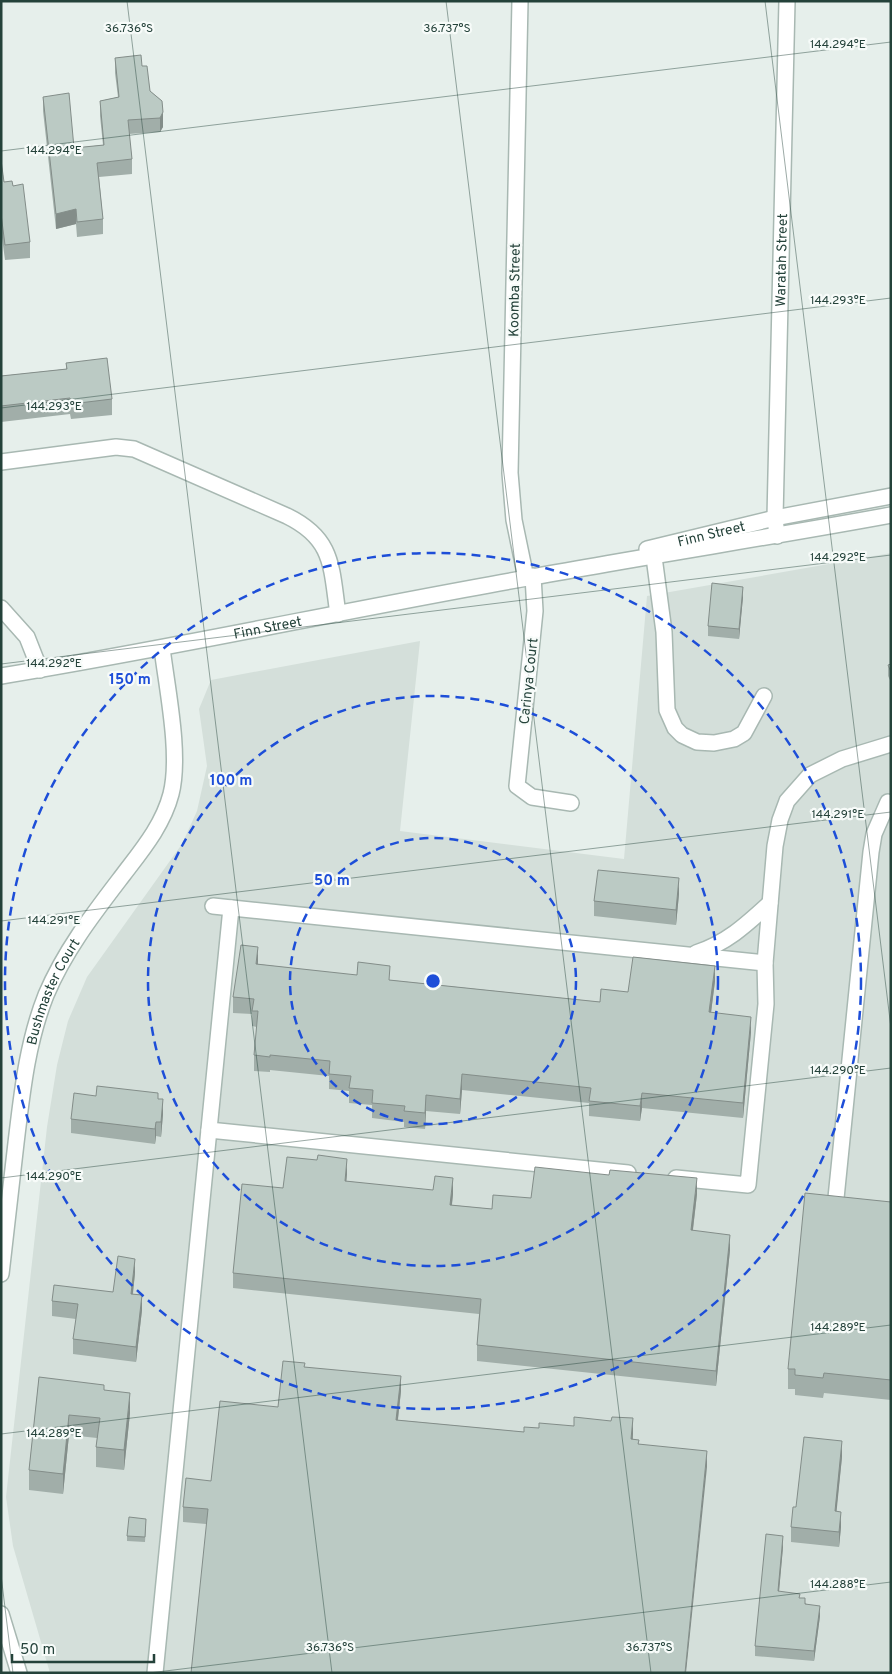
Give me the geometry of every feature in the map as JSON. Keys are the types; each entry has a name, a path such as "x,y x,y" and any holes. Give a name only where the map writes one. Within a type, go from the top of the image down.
{"street":[{"name":"Koomba Street","path":"520,1 510,473 514,520 530,577"},
{"name":"Waratah Street","path":"777,536 775,518 786,1"},
{"path":"1,462 116,447 134,449 287,516 310,529 324,548 332,570 338,614"},
{"name":"Finn Street","path":"530,577 775,518 891,496"},
{"name":"Finn Street","path":"1,676 162,648 530,577 891,515"},
{"path":"654,557 664,632 667,710 675,728 682,735 697,742 714,743 734,739 744,733 764,696"},
{"name":"Carinya Court","path":"530,577 535,611 517,786 532,796 571,803"},
{"path":"1,608 27,637 40,670"},
{"name":"Bushmaster Court","path":"1,1274 26,1064 43,1005 59,966 72,945 151,838 165,815 172,793 174,749 162,648"},
{"path":"209,1130 748,1184 766,1004 765,963 775,846 780,820 787,801 810,775 825,766 891,744"},
{"path":"836,1198 871,852 879,821 890,800"},
{"path":"690,954 713,947 740,931 770,903"},
{"path":"214,906 765,963"},
{"path":"155,1673 231,908"},
{"path":"1,1614 19,1673"}],"shaded area":[{"path":"891,553 891,1673 50,1673 13,1546 6,1497 47,1127 57,1065 68,1021 87,977 182,844 197,811 207,766 199,709 211,680 420,641 400,831 624,859 647,596"}],"building":[{"path":"141,55 142,66 147,66 150,91 162,101 163,112 160,118 128,120 132,159 97,163 103,219 77,222 76,209 56,214 43,97 69,93 74,148 104,145 100,101 119,97 115,58"},
{"path":"1,160 4,182 12,181 13,186 23,184 30,242 5,245 1,214"},
{"path":"107,358 112,399 71,404 70,398 1,406 1,376 67,369 66,363"},
{"path":"712,583 743,587 739,629 708,626"},
{"path":"598,870 679,878 676,910 594,901"},
{"path":"241,945 258,947 256,964 357,975 358,962 390,966 389,980 600,1002 601,989 628,992 633,957 715,966 709,1012 751,1017 743,1103 642,1093 640,1106 589,1101 591,1088 462,1074 460,1099 426,1095 425,1113 404,1111 405,1106 372,1103 373,1090 349,1088 351,1076 329,1074 330,1061 254,1055 258,1011 252,1011 254,999 233,997"},
{"path":"97,1086 158,1093 158,1099 163,1099 161,1122 156,1122 155,1129 71,1119 74,1093 96,1096"},
{"path":"318,1155 347,1159 345,1181 433,1190 435,1176 453,1178 450,1205 492,1209 493,1195 531,1198 535,1167 609,1175 610,1170 697,1178 691,1230 730,1235 716,1371 477,1345 481,1299 233,1273 242,1184 283,1188 287,1157 317,1160"},
{"path":"805,1193 891,1202 891,1380 824,1373 823,1378 795,1375 795,1369 788,1369"},
{"path":"118,1256 135,1259 131,1294 142,1295 136,1347 73,1339 78,1304 52,1301 54,1285 113,1292"},
{"path":"283,1361 305,1363 304,1367 401,1376 396,1420 524,1432 524,1427 539,1428 539,1423 574,1426 574,1417 611,1421 612,1417 633,1418 631,1439 639,1440 638,1444 707,1451 685,1673 191,1673 208,1509 183,1507 186,1478 211,1481 220,1401 278,1407"},
{"path":"39,1377 104,1385 104,1390 130,1393 124,1450 96,1447 100,1418 69,1415 63,1474 29,1470"},
{"path":"804,1437 842,1441 835,1511 841,1512 839,1532 791,1527 793,1507 796,1507"},
{"path":"129,1517 146,1519 145,1537 127,1536"},
{"path":"766,1534 783,1536 778,1591 800,1594 799,1598 805,1598 805,1604 820,1606 814,1651 755,1646"}]}
